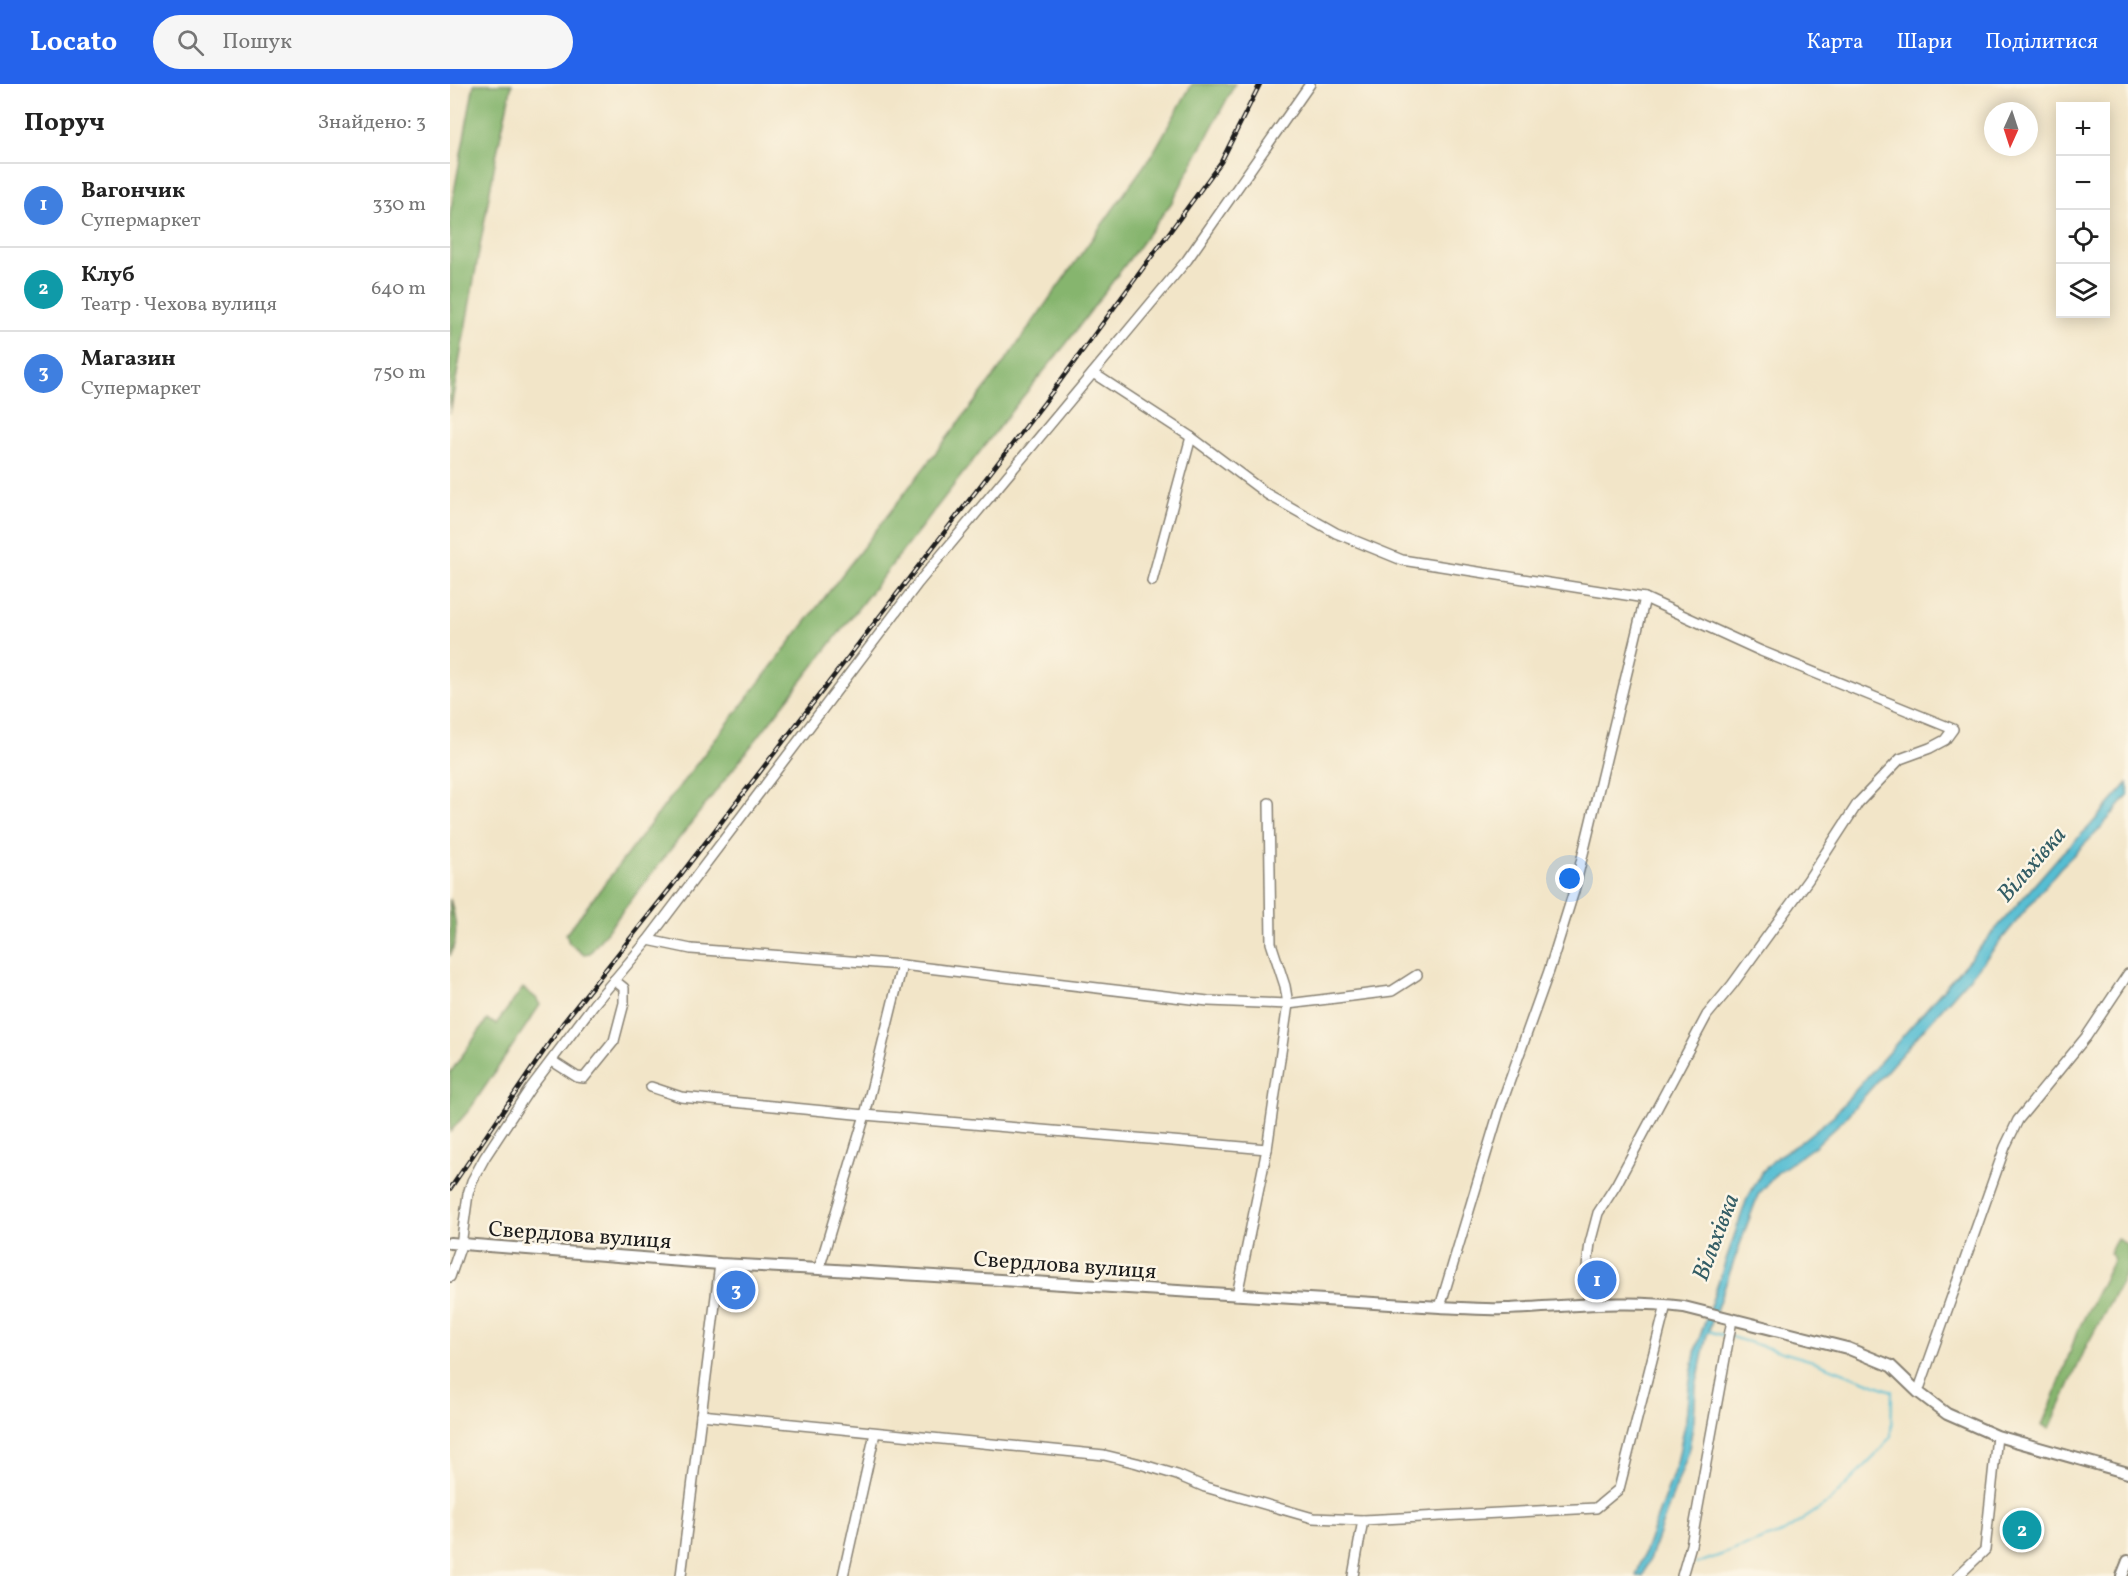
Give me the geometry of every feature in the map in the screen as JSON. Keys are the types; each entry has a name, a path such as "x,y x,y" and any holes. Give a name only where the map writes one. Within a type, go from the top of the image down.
{"street":[{"path":"450,1277 472,1181 523,1098 614,980 648,940 918,583 1187,260 1311,84"},
{"path":"1093,373 1191,437 1267,494 1336,532 1402,560 1645,598 1761,651 1953,729 1945,740 1900,759 1858,803 1808,880 1732,985 1707,1015 1616,1185 1598,1213 1590,1243 1587,1267 1589,1304"},
{"path":"1152,581 1191,437"},
{"path":"1440,1307 1500,1108 1575,891 1645,598"},
{"path":"1236,1294 1267,1149 1288,1004 1285,986 1271,944 1269,803"},
{"path":"648,940 691,950 902,965 1208,1001 1288,1004 1392,991 1417,975"},
{"path":"819,1269 865,1115 902,965"},
{"path":"1918,1392 2005,1147 2018,1120 2085,1037 2128,974"},
{"path":"552,1061 577,1077 584,1078 614,1041 624,1003 624,988 614,980"},
{"path":"651,1087 681,1097 1267,1149"},
{"name":"Свердлова вулиця","path":"456,1244 720,1264 1440,1307 1502,1309 1589,1304 1684,1307 1847,1348 1891,1366 1918,1392 1947,1414 1997,1436 2128,1473"},
{"path":"681,1576 720,1264"},
{"path":"701,1415 1104,1455 1177,1475 1205,1486 1313,1518 1363,1520 1596,1508 1619,1489 1666,1305"},
{"path":"1682,1576 1691,1545 1727,1318"},
{"path":"843,1576 874,1433"},
{"path":"1958,1576 1985,1550 1997,1436"},
{"path":"1353,1576 1363,1520"},
{"path":"2122,1576 2128,1561"}],"green space":[{"path":"474,84 512,84 496,157 450,413 450,214"},
{"path":"1192,84 1235,84 1172,202 1066,344 590,953 583,954 569,943 566,934 993,378 1153,153"},
{"path":"450,899 456,928 455,942 450,956"},
{"path":"523,988 536,998 540,1005 470,1109 450,1132 450,1073 487,1020 496,1024"},
{"path":"2117,1239 2128,1245 2128,1265 2122,1281 2087,1345 2050,1428 2042,1425 2077,1332 2114,1259 2109,1253"}],"water":[{"path":"2128,783 2128,796 2097,832 2060,868 1984,961 1843,1120 1815,1146 1777,1173 1758,1195 1706,1338 1696,1387 1694,1420 1688,1454 1643,1576 1636,1576 1677,1463 1696,1348 1746,1201 1762,1172 1778,1156 1798,1144 1834,1115 2062,853"}],"waterway":[{"name":"Вільхівка","path":"1708,1331 1725,1336"},
{"name":"Вільхівка","path":"1696,1564 1784,1532 1828,1503 1875,1456 1891,1436 1892,1391 1816,1362 1731,1337"}],"railway":[{"path":"450,1189 563,1023 672,886 1044,403 1221,162 1260,84"}],"place":[{"name":"Вагончик","path":"1597,1280"},
{"name":"Mагазин","path":"736,1290"},
{"name":"Клуб","path":"2022,1530"}]}
